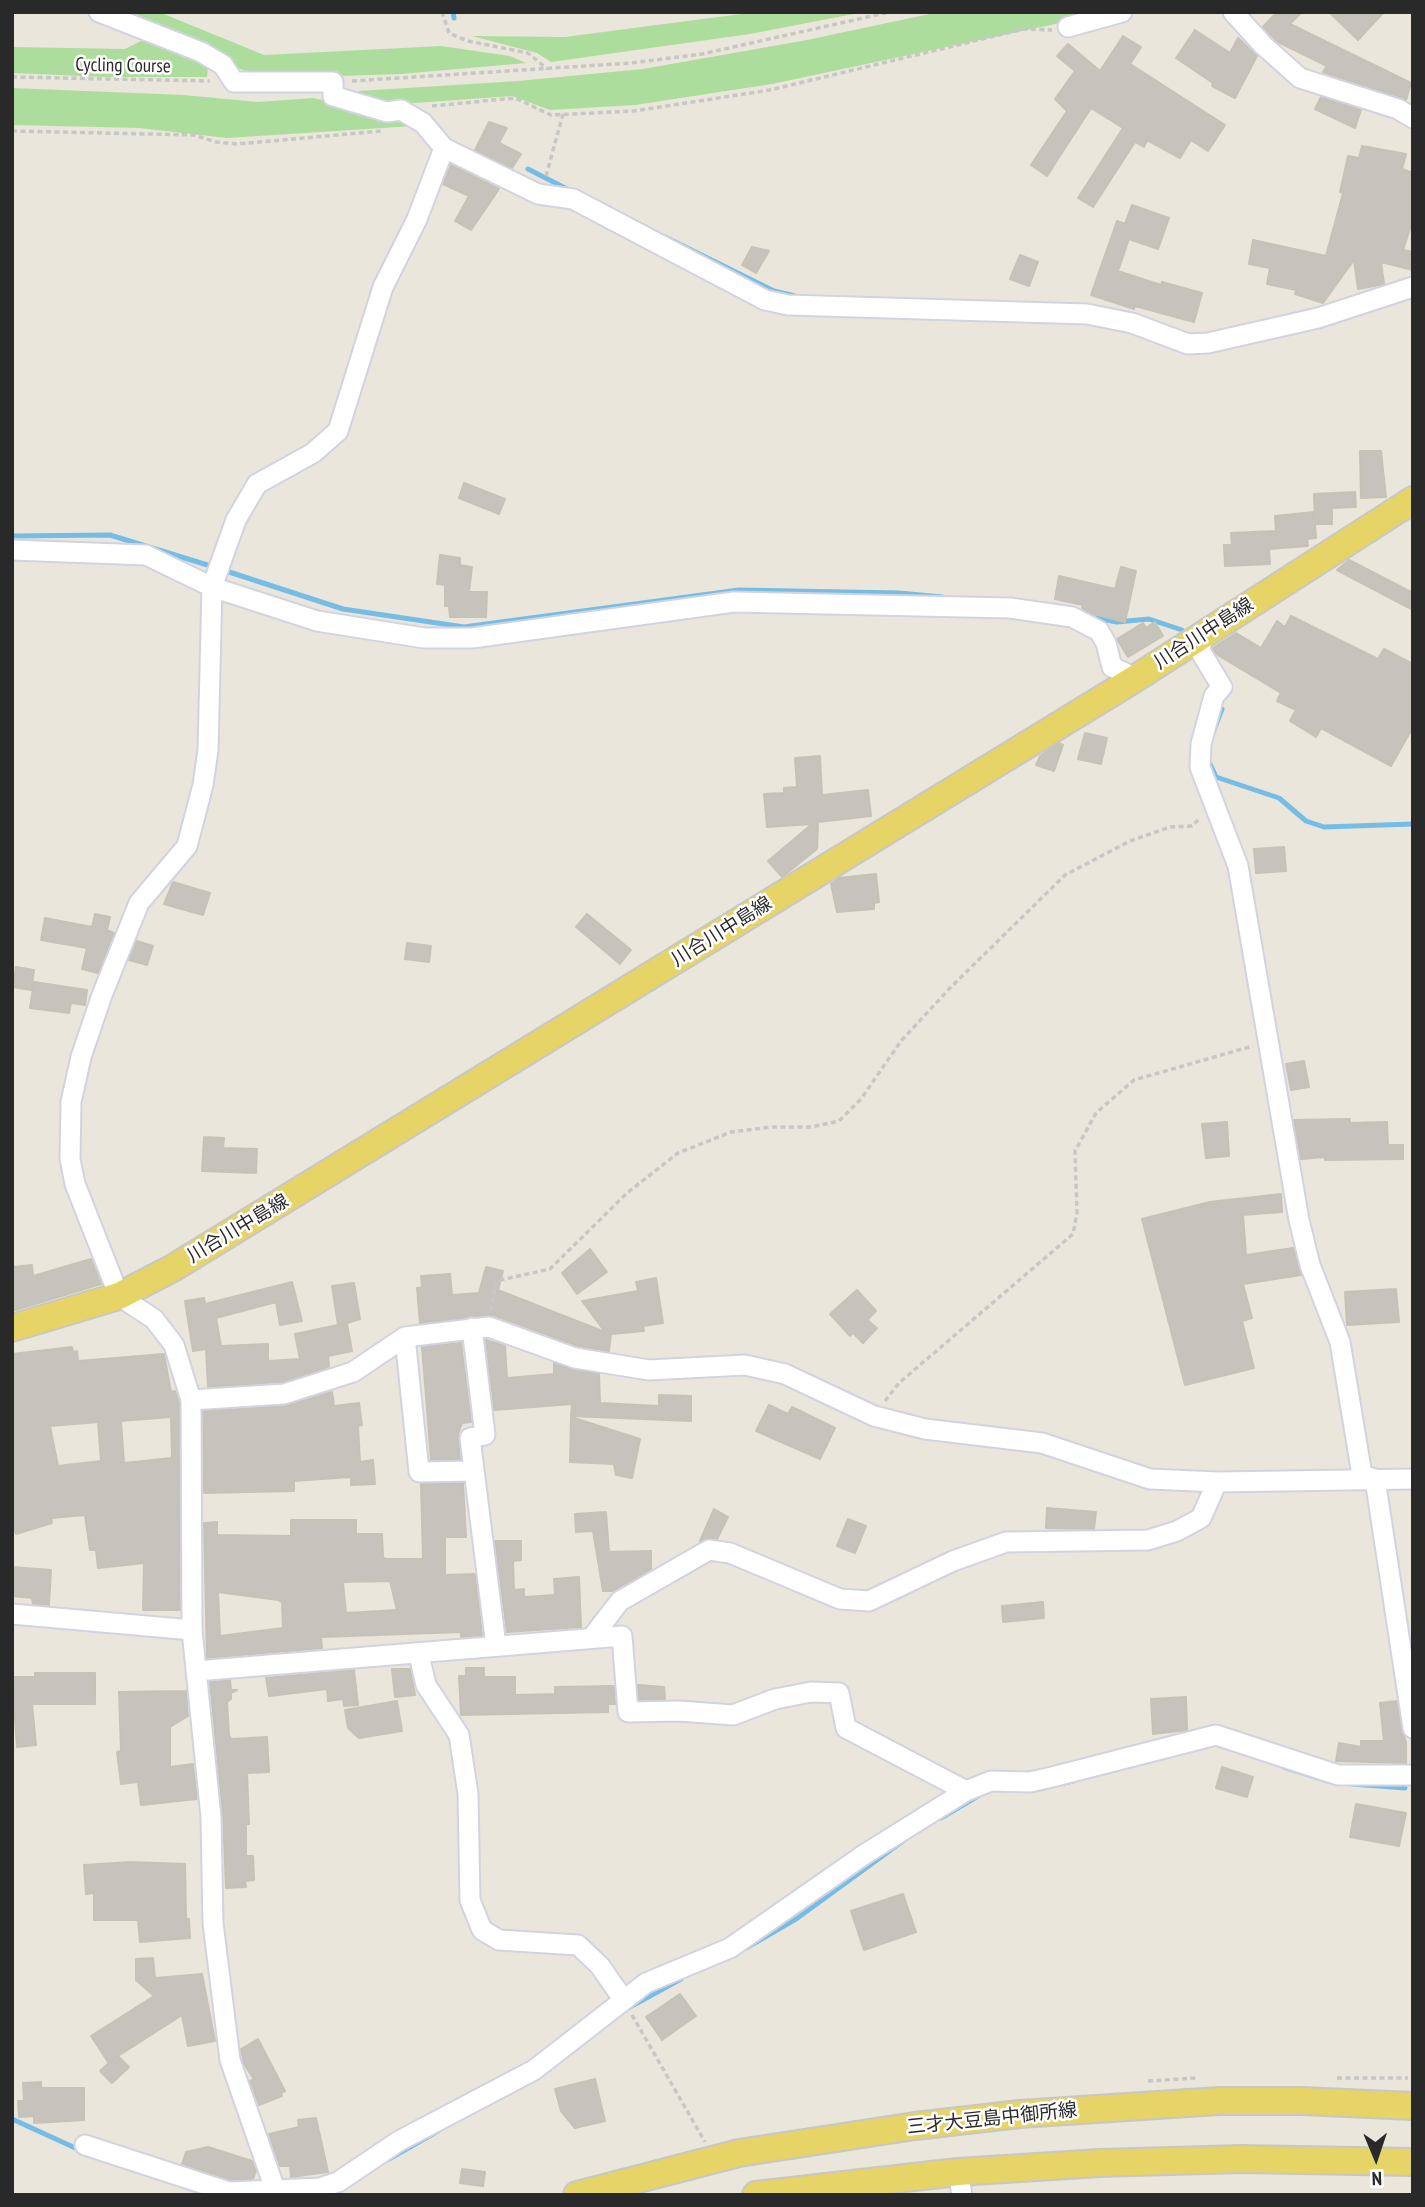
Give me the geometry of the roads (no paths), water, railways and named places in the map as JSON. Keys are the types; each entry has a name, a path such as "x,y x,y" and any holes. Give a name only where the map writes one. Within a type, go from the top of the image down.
{"main road":[{"name":"川合川中島線","path":"12,1328 119,1296 197,1254 1136,678 1413,500"},
{"name":"三才大豆島中御所線","path":"577,2195 712,2160 810,2141 1020,2114 1219,2101 1302,2101 1413,2106"},
{"path":"757,2195 960,2183 1242,2159 1413,2162"}],"street":[{"path":"99,12 201,52 223,65 233,82 333,82 333,96 387,112 401,110 423,123 444,148 538,194 573,198 765,300 788,304 1087,314 1132,323 1188,344 1208,343 1318,318 1413,287"},
{"path":"1068,27 1122,12"},
{"path":"1233,12 1263,45 1300,78 1398,109 1413,118"},
{"path":"276,2192 230,2060 213,1923 211,1817 191,1630 191,1401 174,1345 154,1319 119,1296 75,1184 70,1159 71,1102 81,1057 102,995 139,903 187,846 208,750 215,575 236,520 257,484 313,453 338,431 383,287 417,219 444,148"},
{"path":"12,550 146,555 215,575 317,621 424,638 472,638 734,602 1010,608 1072,617 1099,631 1106,643 1112,667 1136,678"},
{"path":"1207,632 1199,649 1222,687 1214,696 1201,744 1199,767 1212,793 1238,866 1307,1254 1340,1342 1362,1475 1374,1479"},
{"path":"191,1401 284,1394 353,1372 405,1337 480,1328 575,1358 649,1370 745,1365 785,1374 874,1416 925,1429 1042,1443 1150,1479 1217,1482 1413,1479"},
{"path":"480,1328 485,1435 470,1438 496,1646"},
{"path":"405,1337 419,1472 474,1471"},
{"path":"1374,1479 1413,1728"},
{"path":"593,1636 620,1601 709,1550 730,1553 840,1599 869,1601 953,1561 1006,1542 1148,1540 1177,1531 1201,1518 1217,1482"},
{"path":"12,1614 191,1630"},
{"path":"197,1671 419,1655 593,1636 622,1636 628,1712 679,1711 733,1715 775,1699 811,1692 839,1693 846,1728 966,1791"},
{"path":"419,1655 426,1685 459,1735 468,1794 470,1900 482,1930 499,1940 578,1945 600,1966 623,1999"},
{"path":"85,2145 229,2192 264,2193 320,2188 338,2182 432,2122 534,2070 646,1983 730,1948 865,1854 966,1791 990,1782 1030,1782 1094,1769 1216,1735 1338,1774 1413,1775"}],"waterway":[{"path":"453,12 454,18"},
{"path":"528,169 571,191"},
{"path":"665,237 774,291 795,296"},
{"path":"12,536 110,535 214,567"},
{"path":"223,570 343,609 464,627 739,590 899,593 942,597"},
{"path":"1090,617 1117,622 1149,619 1182,630"},
{"path":"1212,735 1222,709"},
{"path":"1210,764 1216,777 1279,798 1306,821 1324,827 1413,824"},
{"path":"1284,1767 1328,1781"},
{"path":"1038,1789 1073,1781"},
{"path":"1352,1784 1405,1788"},
{"path":"941,1818 978,1796"},
{"path":"746,1948 796,1919 903,1841"},
{"path":"628,2008 681,1979"},
{"path":"12,2119 82,2151"},
{"path":"389,2159 438,2131"}]}
